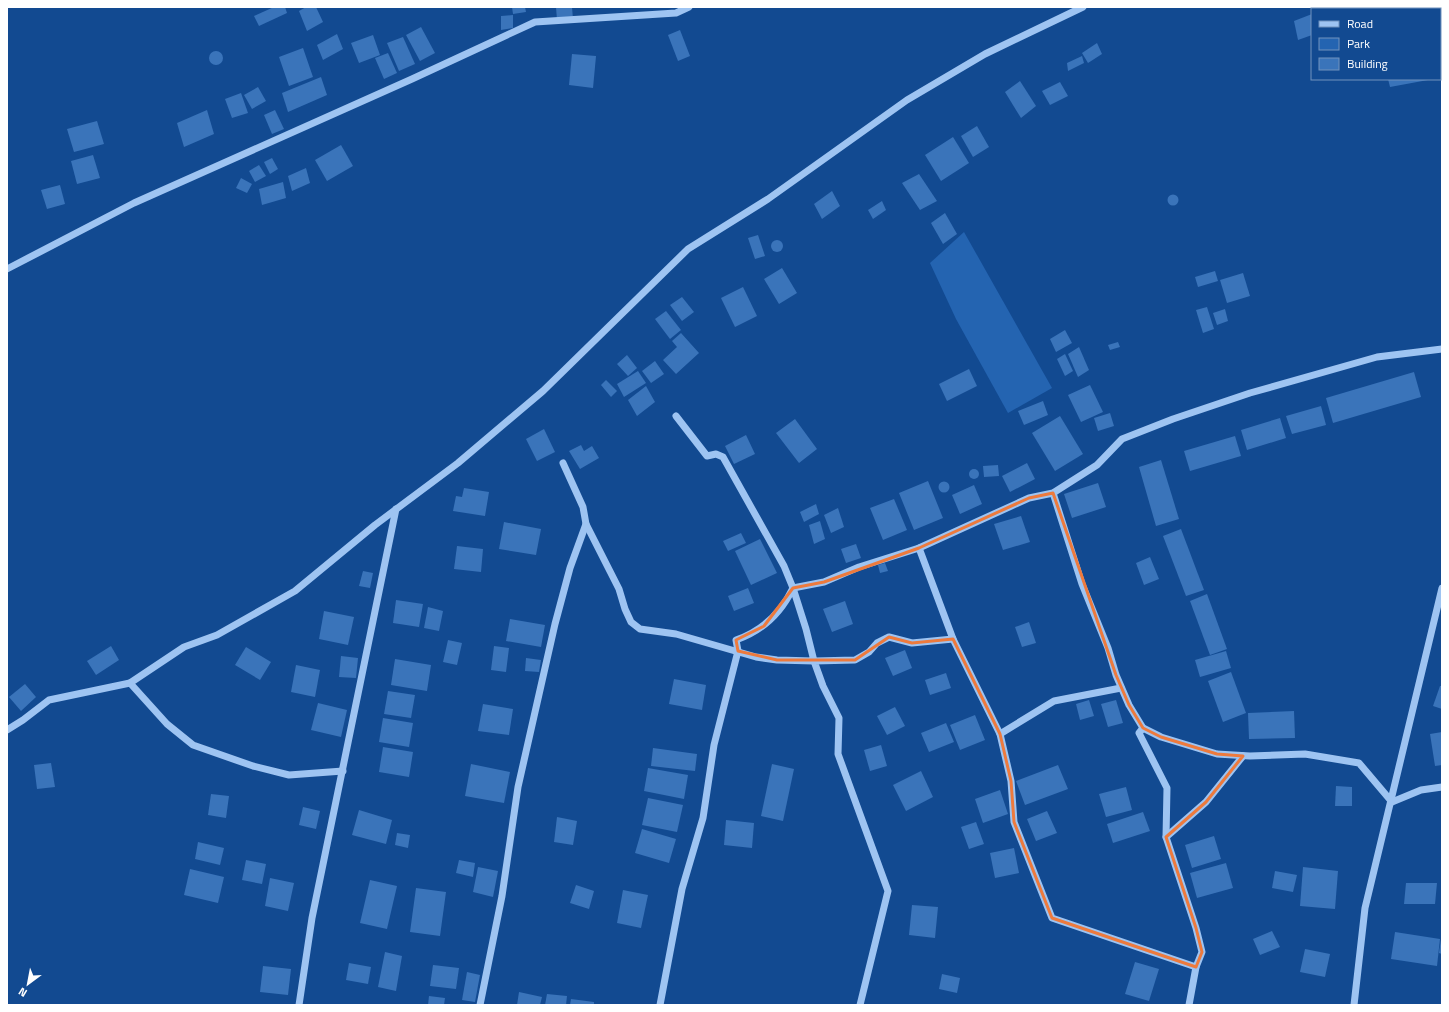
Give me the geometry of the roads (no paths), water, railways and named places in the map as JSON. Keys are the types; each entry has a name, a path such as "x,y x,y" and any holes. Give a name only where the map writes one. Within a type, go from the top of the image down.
{"street":[{"path":"7,269 134,202 412,79 535,22 676,13 689,7"},
{"path":"7,730 49,700 130,682 184,647 217,635 295,591 396,509 458,463 543,391 688,249 768,199 908,100 985,54 1083,7"},
{"path":"793,588 824,582 859,567 919,548 1029,498 1053,493 1097,465 1122,439 1173,419 1244,396 1377,357 1442,349"},
{"path":"676,416 707,456 716,454 723,456 784,566 793,588 814,661 823,686 839,718 838,754 888,891 860,1005"},
{"path":"563,463 583,507 586,524 619,589 631,622 640,629 651,632 676,634 756,657 777,660 855,660 869,652 877,643 889,637 912,643 953,639"},
{"path":"1053,493 1082,584 1121,688 1143,728 1161,737 1217,754 1243,756 1305,754 1359,763 1392,802"},
{"path":"299,1005 312,918 396,509"},
{"path":"480,1005 502,896 518,786 555,624 570,568 586,524"},
{"path":"919,548 953,639 1000,734 1011,781 1014,822 1052,918 1196,967"},
{"path":"660,1005 682,889 703,818 714,745 738,651 736,640 764,626 787,601 793,588"},
{"path":"1354,1005 1365,908 1392,802 1442,588"},
{"path":"130,682 166,724 194,745 253,766 289,775 343,771"},
{"path":"1000,734 1054,701 1121,688"},
{"path":"1143,728 1139,733 1167,788 1166,837 1196,928 1202,952 1196,967 1189,1005"},
{"path":"1166,837 1206,802 1243,756"},
{"path":"1392,802 1421,790 1442,787"}]}
